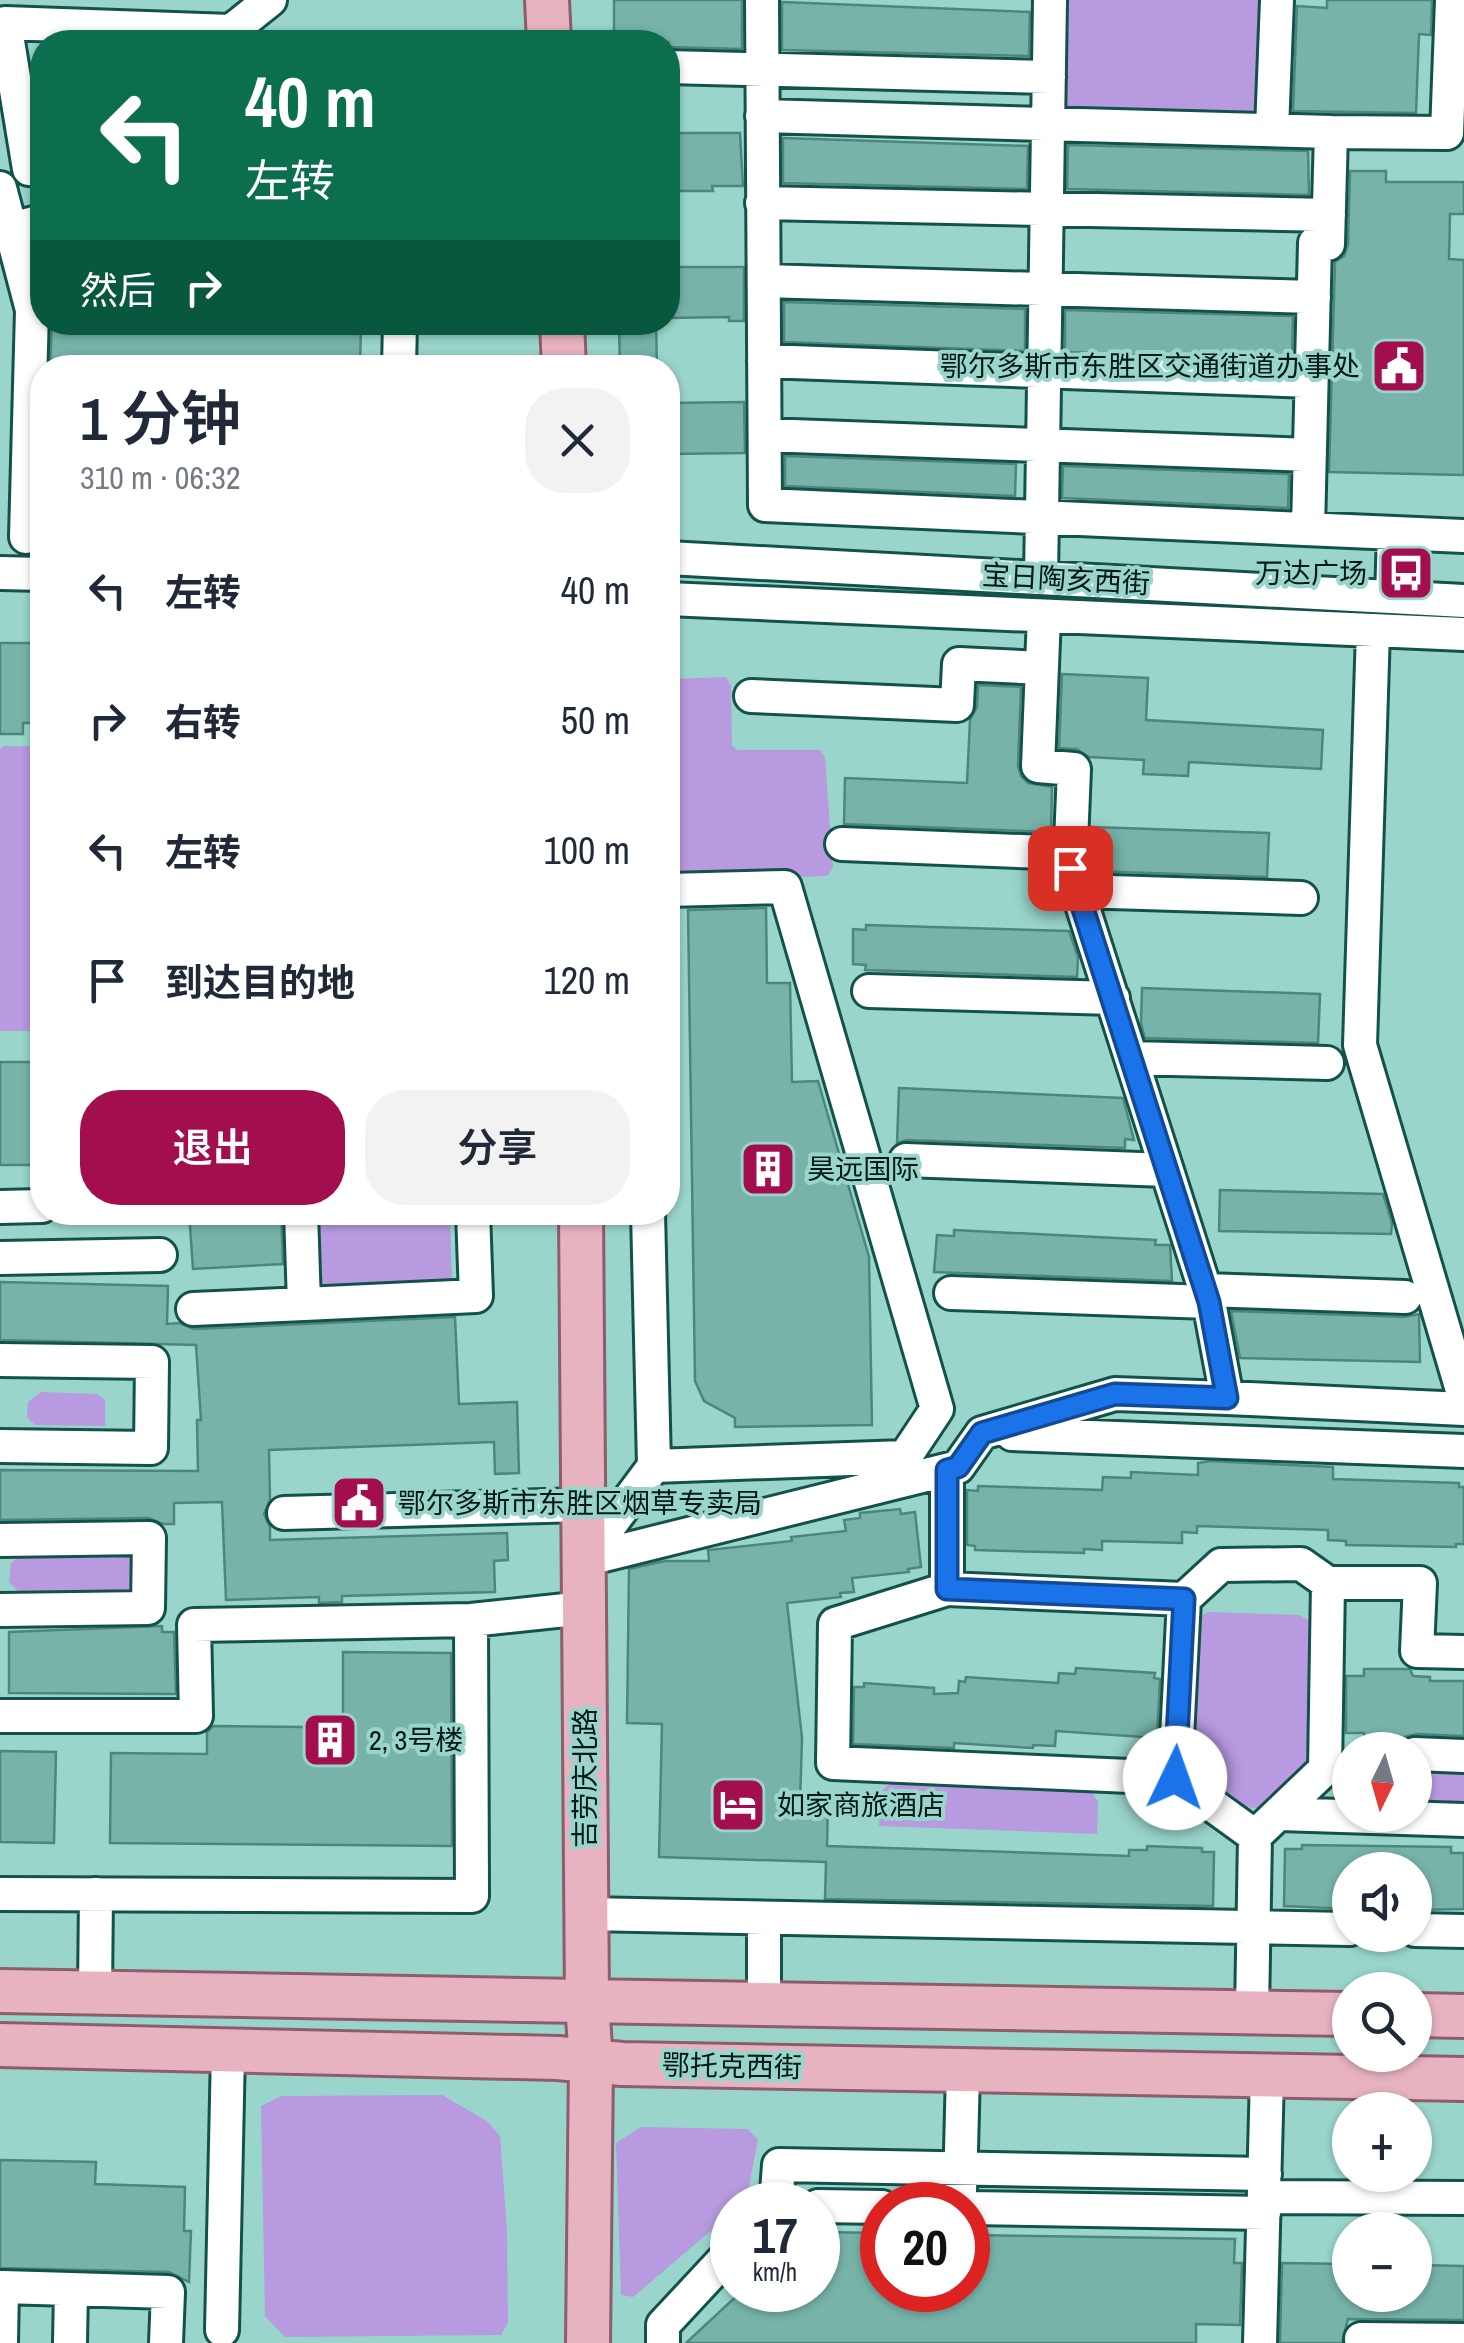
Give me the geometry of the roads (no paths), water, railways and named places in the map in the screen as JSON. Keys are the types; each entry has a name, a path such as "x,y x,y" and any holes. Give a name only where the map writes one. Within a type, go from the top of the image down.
{"main road":[{"path":"547,0 548,30"},
{"name":"吉劳庆北路","path":"581,1225 590,2063 588,2343"},
{"path":"0,1991 1332,2014"},
{"path":"1432,2015 1464,2016"},
{"name":"鄂托克西街","path":"0,2046 558,2058 590,2063 1464,2079"}],"street":[{"path":"238,30 270,0"},
{"path":"762,0 765,505 1464,536"},
{"path":"1041,578 1050,0"},
{"path":"1272,130 1277,0"},
{"path":"762,116 1447,132 1452,0"},
{"path":"30,169 5,23 118,30"},
{"path":"680,67 1049,77"},
{"path":"1308,528 1315,243 1328,244 1331,132"},
{"path":"0,188 26,225 30,282"},
{"path":"762,203 1329,215"},
{"path":"764,281 1314,296"},
{"path":"23,537 14,433 30,324"},
{"path":"764,361 1312,381"},
{"path":"765,434 1310,456"},
{"path":"1392,597 1394,533"},
{"name":"宝日陶亥西街","path":"680,559 1464,601"},
{"path":"0,573 30,574"},
{"name":"宝日陶亥西街","path":"680,600 1464,634"},
{"path":"1044,616 1038,766 1074,769 1070,868 1207,1296 1227,1398"},
{"path":"1373,630 1360,1045 1464,1396"},
{"path":"752,696 957,705 960,664 1042,668"},
{"path":"842,844 1070,852"},
{"path":"654,1466 905,1457 937,1409 786,886 680,890"},
{"path":"1078,891 1301,898"},
{"path":"869,991 1112,998"},
{"path":"1131,1058 1327,1062"},
{"path":"906,1160 1166,1170"},
{"path":"0,1207 30,1206"},
{"path":"301,1225 304,1304"},
{"path":"192,1309 476,1296 473,1225"},
{"path":"584,1560 654,1466 648,1225"},
{"path":"0,1258 160,1255"},
{"path":"951,1293 1405,1297"},
{"path":"0,1360 152,1362 152,1379 151,1448 0,1446"},
{"path":"584,1560 958,1467 982,1433 1115,1394 1464,1409"},
{"path":"982,1433 1464,1451"},
{"path":"947,1470 947,1589"},
{"path":"284,1513 583,1504"},
{"path":"0,1540 148,1538 148,1608 0,1610"},
{"path":"1175,1778 1184,1599 1221,1565 1301,1564 1328,1583 1420,1583 1417,1651 1464,1652"},
{"path":"1328,1583 1337,1732"},
{"path":"1184,1599 947,1589 835,1624 833,1763 1175,1778 1255,1836"},
{"path":"0,1716 196,1716 194,1625 471,1620 584,1608"},
{"path":"0,1894 472,1896 471,1620"},
{"path":"1432,1755 1464,1756"},
{"path":"1252,2012 1255,1836 1332,1759"},
{"path":"1280,1814 1464,1820"},
{"path":"95,1993 96,1894"},
{"path":"586,1914 1332,1929"},
{"path":"764,1918 764,2004"},
{"path":"1432,1930 1464,1931"},
{"path":"222,2330 228,2051"},
{"path":"960,2182 963,2070"},
{"path":"1260,2343 1268,2076"},
{"path":"778,2182 779,2166 960,2168 1264,2195"},
{"path":"990,2207 1264,2195 1464,2198"},
{"path":"663,2343 664,2325 710,2275"},
{"path":"1,2343 2,2288 168,2292 166,2343"},
{"path":"70,2343 72,2289"},
{"path":"1361,2339 1464,2340"}],"place":[{"name":"鄂尔多斯市东胜区交通街道办事处","path":"1399,366"},
{"name":"万达广场","path":"1406,573"},
{"name":"昊远国际","path":"768,1169"},
{"name":"鄂尔多斯市东胜区烟草专卖局","path":"359,1503"},
{"name":"2, 3号楼","path":"330,1740"},
{"name":"如家商旅酒店","path":"738,1805"}]}
